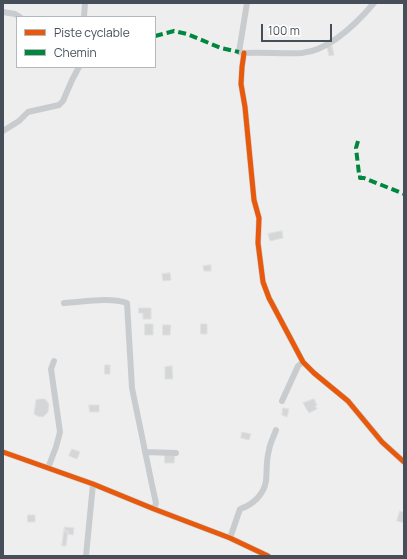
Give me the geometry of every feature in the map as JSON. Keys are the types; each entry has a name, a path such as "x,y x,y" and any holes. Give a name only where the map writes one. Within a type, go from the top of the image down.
{"street":[{"path":"84,16 85,3"},
{"path":"247,3 239,52 244,53 304,53 319,48 342,36 374,3"},
{"path":"3,12 18,16"},
{"path":"244,53 241,84 245,107 254,200 259,218 258,242 263,282 269,298 303,362 348,401 382,442 404,462"},
{"path":"3,131 28,112 60,105 78,68"},
{"path":"64,303 107,301 121,301 127,303 132,388 156,503 154,509"},
{"path":"48,468 60,432 51,370 54,361"},
{"path":"282,400 298,366 303,362"},
{"path":"230,538 240,509 247,507 262,492 266,482 268,450 276,430"},
{"path":"3,452 93,484 230,538 268,556"},
{"path":"145,452 176,453"},
{"path":"86,556 93,484"}],"building":[{"path":"332,46 334,55 329,56 327,47"},
{"path":"282,231 283,238 270,241 268,234"},
{"path":"211,265 211,271 204,271 203,266"},
{"path":"170,273 171,280 163,281 162,274"},
{"path":"139,308 151,308 151,319 143,319 143,313 139,313"},
{"path":"145,324 153,324 153,335 145,335"},
{"path":"201,324 207,324 207,334 201,334"},
{"path":"163,325 171,325 170,335 163,335"},
{"path":"105,365 110,365 110,374 105,374"},
{"path":"172,366 173,379 165,379 165,367"},
{"path":"45,399 49,404 48,412 43,417 34,414 36,400"},
{"path":"314,399 317,409 309,413 303,403"},
{"path":"89,405 99,405 99,412 90,412"},
{"path":"283,408 289,409 287,417 282,415"},
{"path":"242,432 251,434 249,440 241,438"},
{"path":"72,449 80,452 77,459 69,456"},
{"path":"165,455 175,455 174,463 165,463"},
{"path":"400,511 404,513 404,523 397,521"},
{"path":"28,515 35,515 35,522 28,522"},
{"path":"65,527 74,528 73,535 68,534 68,531 64,531"},
{"path":"64,531 68,531 66,546 62,546"}],"marked path":[{"path":"156,36 174,31 187,34 221,48 239,52"},
{"path":"358,141 356,148 360,178 364,178 404,194"}],"cycle path":[{"path":"244,53 241,84 245,107 254,200 259,218 258,243 263,282 269,298 303,362 348,401 382,442 404,462"},
{"path":"3,452 93,484 230,538 268,556"}]}
